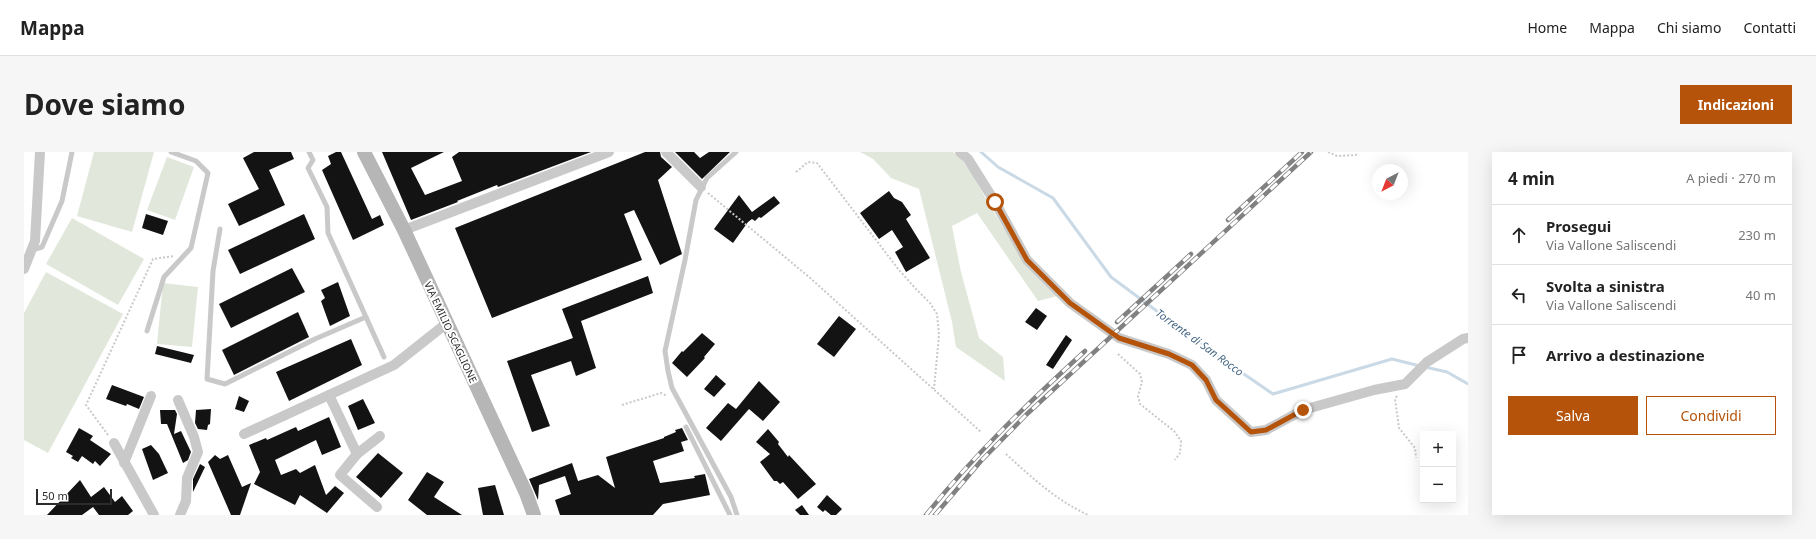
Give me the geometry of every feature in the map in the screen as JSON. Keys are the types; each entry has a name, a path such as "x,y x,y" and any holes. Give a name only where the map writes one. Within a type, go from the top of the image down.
{"main road":[{"name":"VIA EMILIO SCAGLIONE","path":"364,152 404,230 526,493 534,515"}],"street":[{"path":"24,269 35,241 40,152"},
{"path":"404,230 609,152"},
{"path":"666,152 701,187"},
{"path":"960,152 968,159 998,207 1027,260 1070,303 1119,338 1169,354 1192,365 1206,380 1216,400 1251,432 1266,430 1303,410 1374,390 1404,384 1427,362 1463,339 1468,338"},
{"path":"244,434 394,365 447,323"},
{"path":"329,394 356,454"},
{"path":"124,463 151,396"},
{"path":"178,400 194,437 198,452 187,478 186,501 180,515"},
{"path":"377,507 340,475 356,454 380,436"},
{"path":"114,443 154,515"}],"lane":[{"path":"32,250 42,247 62,201 72,152"},
{"path":"147,331 164,276 190,248 208,173 196,161 171,152"},
{"path":"309,152 313,160 308,168 326,207 328,233 384,358"},
{"path":"736,152 707,178 701,187 696,200 685,260 665,351 672,388 731,497 737,515"},
{"path":"220,229 213,271 207,379 225,384 315,339 366,317"},
{"path":"686,427 730,515"}],"path":[{"path":"1328,152 1337,156 1356,156 1357,152"},
{"path":"796,172 808,162 817,162 899,270 934,309 937,314 939,335 934,390"},
{"path":"701,187 808,277 981,432"},
{"path":"114,443 86,405 153,259 169,256 182,256"},
{"path":"1118,354 1140,374 1142,382 1138,396 1140,404 1174,431 1181,440 1180,453 1175,460"},
{"path":"1400,385 1396,399 1399,428 1415,448 1416,458"},
{"path":"622,405 661,393 672,401"},
{"path":"1006,454 1046,490 1062,502 1088,515"}],"shaded area":[{"path":"94,152 154,152 132,232 77,216"},
{"path":"860,152 953,152 971,173 1017,250 1035,274 1057,296 1038,301 977,213 952,226 961,272 979,338 1003,357 1005,381 956,347 952,322 919,189 891,178 873,159"},
{"path":"167,157 194,167 175,220 147,210"},
{"path":"72,218 144,259 118,305 46,264"},
{"path":"46,272 123,314 48,453 24,440 24,313"},
{"path":"163,283 198,287 192,347 157,344"}],"building":[{"path":"254,152 291,152 294,159 269,170 285,205 239,226 228,204 259,189 243,158"},
{"path":"336,152 341,152 372,219 380,215 384,225 353,240 322,170 331,164 328,156"},
{"path":"382,152 444,152 411,168 425,195 462,181 452,157 459,152 591,152 498,187 497,185 411,220"},
{"path":"645,152 660,152 661,157 672,167 658,180 682,254 660,265 634,210 624,214 642,260 492,318 455,228"},
{"path":"675,152 694,152 700,158 709,152 730,152 702,179"},
{"path":"889,191 894,198 902,202 911,215 906,219 930,258 906,272 895,252 903,247 892,230 879,239 860,213"},
{"path":"739,195 752,212 774,196 780,203 761,218 759,217 755,221 752,219 748,222 733,243 714,229"},
{"path":"146,214 168,221 163,235 142,228"},
{"path":"304,214 315,239 240,274 228,250"},
{"path":"292,268 305,292 231,328 219,304"},
{"path":"648,276 653,293 581,321 596,368 576,376 571,361 531,375 550,426 532,432 507,361 573,338 562,309"},
{"path":"338,282 350,316 330,326 321,301 325,298 321,290"},
{"path":"1036,308 1047,316 1037,330 1025,322"},
{"path":"298,312 309,337 234,375 222,350"},
{"path":"839,316 856,329 834,357 817,344"},
{"path":"702,333 715,344 704,357 705,358 687,377 672,363 682,351 683,352"},
{"path":"1066,335 1072,340 1053,369 1046,365"},
{"path":"351,339 362,365 289,401 276,372"},
{"path":"157,346 194,355 191,363 155,354"},
{"path":"716,375 726,384 714,397 704,389"},
{"path":"759,381 780,402 763,421 749,409 721,441 706,428 728,403 736,409"},
{"path":"112,385 144,397 139,409 127,404 126,406 106,399"},
{"path":"239,396 249,401 244,412 235,409"},
{"path":"363,399 375,423 358,430 348,406"},
{"path":"211,409 210,424 208,425 207,430 198,429 195,423 196,410"},
{"path":"160,410 175,410 177,414 174,434 181,431 191,452 188,460 183,463 167,424 161,424"},
{"path":"329,417 341,447 322,455 316,440 275,460 281,475 296,469 300,473 315,465 326,495 335,486 344,493 327,513 300,495 295,505 254,484 260,472 249,445 266,438 267,440 296,427 298,431"},
{"path":"79,428 93,436 90,440 111,454 100,466 95,461 93,464 82,456 78,462 71,458 73,456 66,452"},
{"path":"682,428 688,440 681,442 684,451 653,461 660,483 695,478 694,476 705,474 710,495 663,504 653,515 560,515 555,500 571,494 565,476 539,485 538,500 529,479 572,463 578,481 598,475 615,488 606,457 664,438 676,432 675,430"},
{"path":"768,429 779,442 778,444 788,457 789,455 816,484 798,499 783,482 780,484 777,481 774,481 760,462 770,454 756,442"},
{"path":"151,445 159,454 168,473 153,480 142,449"},
{"path":"378,453 403,473 381,498 356,477"},
{"path":"215,455 220,459 228,455 242,487 251,483 240,515 231,515 208,462"},
{"path":"200,464 205,467 193,492 193,479"},
{"path":"427,472 444,482 434,497 462,515 427,515 408,500"},
{"path":"80,480 91,497 104,487 115,502 122,496 133,511 128,515 99,515 93,507 82,515 47,515"},
{"path":"495,485 504,515 483,515 478,488"},
{"path":"827,495 842,509 836,515 831,515 825,510 823,512 817,507"},
{"path":"802,505 809,515 800,515 795,510"}],"waterway":[{"name":"Torrente di San Rocco","path":"981,152 998,167 1053,198 1111,277 1212,352 1273,394 1392,359 1420,366"},
{"name":"Torrente di San Rocco","path":"1425,367 1447,372 1468,384"}],"railway":[{"path":"1228,220 1302,152"},
{"path":"935,515 981,461 1027,414 1311,152"},
{"path":"1117,322 1191,254"},
{"path":"926,515 982,450 1085,351"}],"route":[{"path":"995,202 1027,260 1070,303 1119,338 1169,354 1192,365 1206,380 1216,400 1251,432 1266,430 1303,410"}]}
